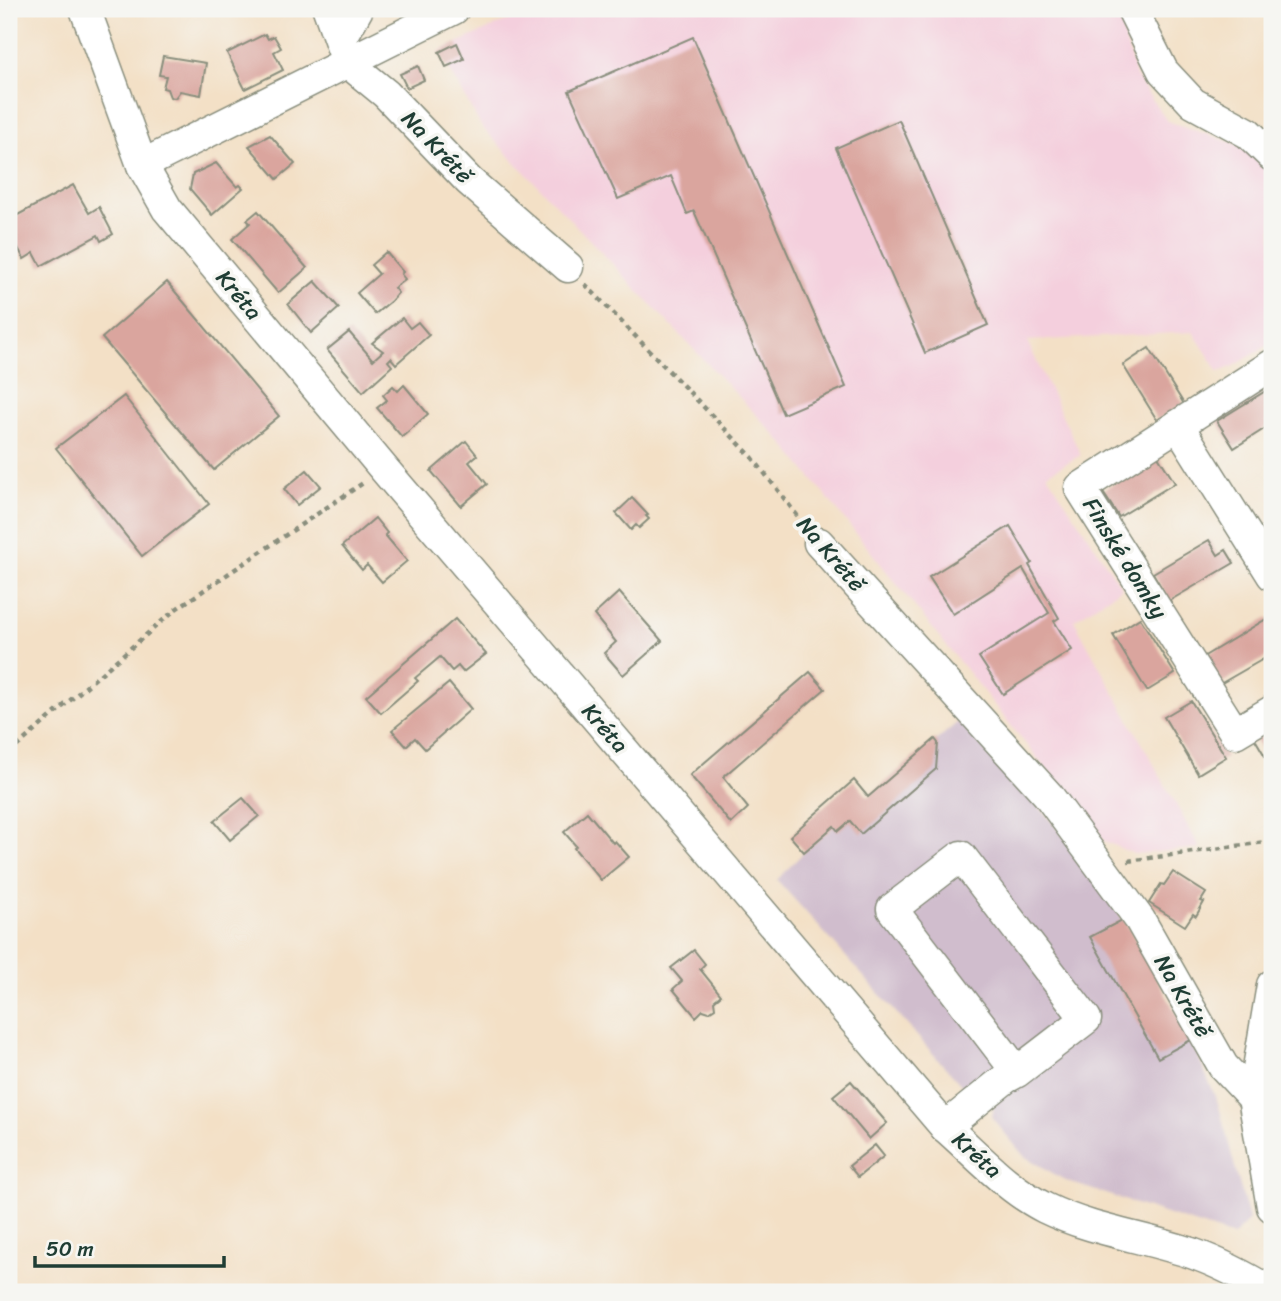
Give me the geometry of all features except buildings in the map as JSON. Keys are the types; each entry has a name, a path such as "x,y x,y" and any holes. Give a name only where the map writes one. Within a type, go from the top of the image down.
{"street":[{"name":"Kréta","path":"85,9 142,165 167,209 384,469 945,1127 1009,1183 1044,1207 1100,1228 1193,1254 1238,1272 1271,1292"},
{"path":"328,9 343,51"},
{"path":"343,51 358,9"},
{"path":"142,165 343,51 454,9"},
{"path":"1132,9 1163,72 1193,103 1248,132 1272,156"},
{"name":"Na Krétě","path":"343,51 469,181 568,267"},
{"path":"1272,365 1178,425 1272,575"},
{"name":"Finské domky","path":"1178,425 1080,488 1235,733 1272,711"},
{"name":"Na Krétě","path":"819,542 1048,795 1140,920 1223,1066 1253,1098"},
{"path":"945,1127 1017,1072 1086,1019 961,856 891,909 1017,1072"},
{"path":"1272,985 1253,1098 1272,1207"}],"path":[{"name":"Na Krétě","path":"568,267 752,457 819,542"},
{"path":"9,753 176,609 384,469"},
{"path":"1100,865 1272,841"}],"shaded area":[{"path":"534,9 1116,9 1136,76 1167,121 1260,152 1272,178 1272,343 1219,372 1193,332 1027,341 1081,455 1047,474 1122,588 1074,620 1200,848 1134,854 1104,841 784,444 481,126 439,51"},
{"path":"964,717 1098,877 1191,1040 1218,1103 1249,1220 1233,1236 1066,1181 1024,1156 992,1118 994,1106 975,1089 963,1087 777,880 804,852"}]}
